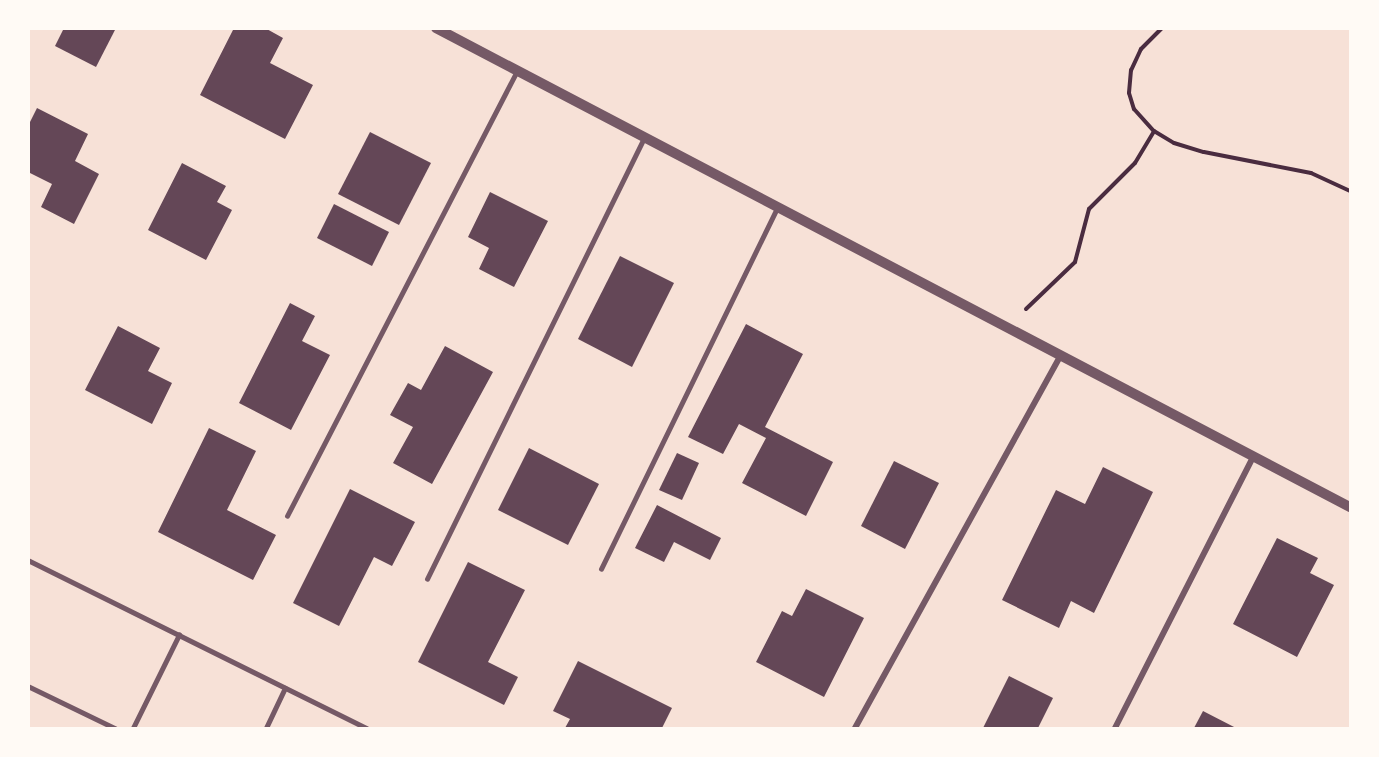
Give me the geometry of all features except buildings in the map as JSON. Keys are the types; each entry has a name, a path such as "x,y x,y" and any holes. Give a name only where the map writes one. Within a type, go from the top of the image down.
{"street":[{"path":"436,28 1350,507"},
{"path":"855,729 1060,357"},
{"path":"1115,729 1253,457"}],"lane":[{"path":"287,516 517,71"},
{"path":"428,579 644,138"},
{"path":"601,568 777,208"},
{"path":"28,560 367,729"},
{"path":"133,729 179,635"},
{"path":"28,686 115,729"},
{"path":"266,729 285,688"}],"path":[{"path":"1162,28 1141,49 1131,70 1129,93 1134,110 1154,131 1174,143 1204,152 1311,173 1350,191"},
{"path":"1005,328 1075,262 1089,209 1135,163 1154,131"}]}
